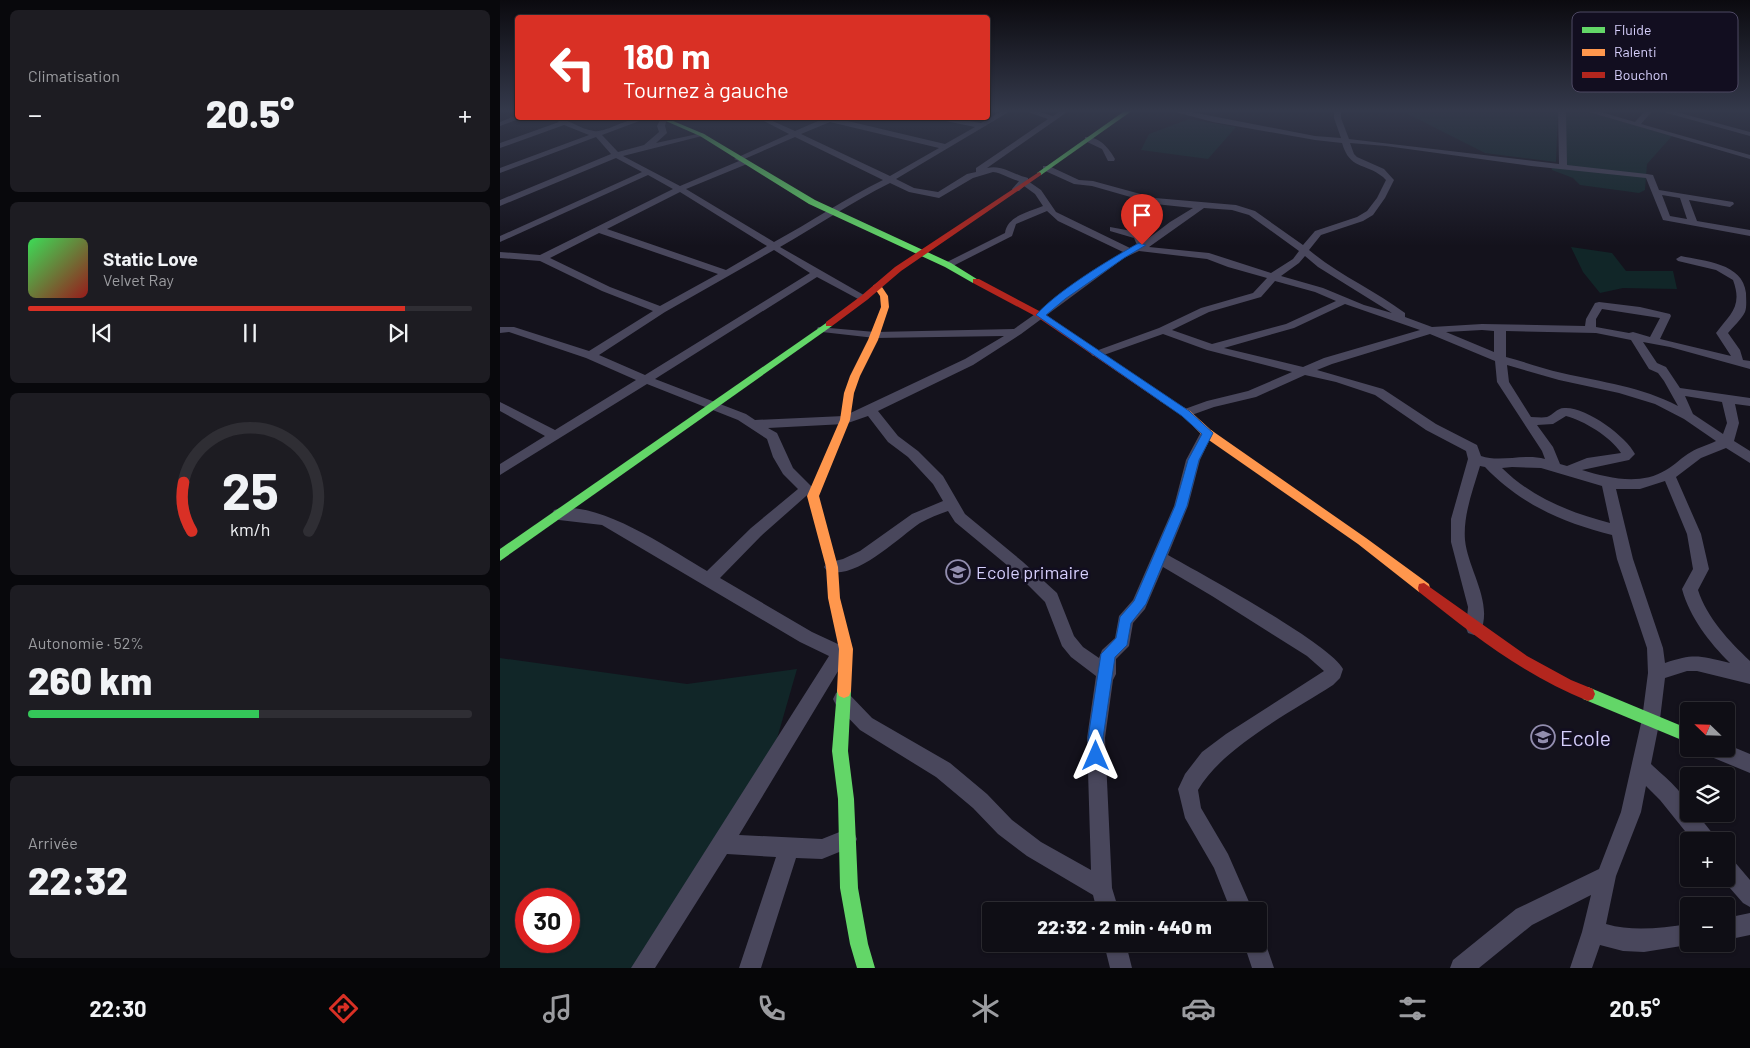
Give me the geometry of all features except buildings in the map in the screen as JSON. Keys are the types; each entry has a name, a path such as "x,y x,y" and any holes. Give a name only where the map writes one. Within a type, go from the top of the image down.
{"street":[{"path":"500,171 543,155"},
{"path":"616,155 680,189 773,247 864,298"},
{"path":"500,203 616,155"},
{"path":"635,165 642,155"},
{"path":"733,155 833,213 948,265 1040,315 1186,413 1207,433 1362,541 1474,628 1570,688 1680,732"},
{"path":"542,258 751,155"},
{"path":"840,155 912,190 939,195 1001,155"},
{"path":"590,355 661,310 833,213 861,194 891,180 932,155"},
{"path":"500,556 822,329 921,253 1026,184 1065,155"},
{"path":"1109,155 1111,159"},
{"path":"1097,354 1164,330 1205,310 1257,295 1274,276 1304,252 1318,233 1360,219 1370,213 1390,184 1390,180 1383,172 1351,155"},
{"path":"1468,155 1647,176 1650,177 1666,218 1750,233"},
{"path":"1563,155 1563,167"},
{"path":"1046,168 1077,182 1093,184 1169,204 1233,207 1252,213 1292,240 1304,252 1344,280 1388,305 1408,321"},
{"path":"970,176 994,169 1005,171 1015,178 1026,180 1016,190"},
{"path":"500,239 648,172"},
{"path":"1026,184 1038,192 1061,219 1096,236 1135,248 1198,254 1274,276 1408,321 1500,359 1559,376 1636,393 1658,400 1738,447 1750,458"},
{"path":"1656,192 1730,204"},
{"path":"1683,195 1693,222"},
{"path":"754,424 845,420 870,410 969,362 1017,332 1062,297 1135,248 1149,243 1173,224 1202,206"},
{"path":"948,265 1010,234 1010,225 1013,222 1049,207"},
{"path":"1096,236 1113,229 1130,228"},
{"path":"1113,229 1139,236 1135,248"},
{"path":"600,230 726,273"},
{"path":"500,255 542,258 606,289 661,310"},
{"path":"1681,259 1722,269 1735,277 1738,282 1740,311 1722,333 1734,350 1738,362"},
{"path":"500,470 817,273"},
{"path":"709,579 756,532 810,492 845,420 849,392 875,335 885,307 884,296 877,286"},
{"path":"1211,348 1290,326 1315,312 1344,300"},
{"path":"1590,330 1591,319 1599,305 1640,310 1666,316 1664,324 1656,333 1654,340"},
{"path":"1186,413 1252,394 1328,361 1431,330 1482,327 1590,330 1654,340 1750,365"},
{"path":"1500,328 1500,359 1503,382 1527,422 1548,450 1554,466"},
{"path":"500,330 510,329 590,355 754,424 772,436 780,457 788,470 810,492 825,536 832,567 834,598 843,651 840,751 846,799 849,888 859,944 866,968"},
{"path":"822,329 875,335 1017,332"},
{"path":"1164,330 1211,348 1339,379 1378,392 1431,427 1472,448 1475,459 1458,519 1458,535 1464,566 1471,584 1476,607 1474,628"},
{"path":"1633,336 1653,366 1666,374 1688,416"},
{"path":"1676,391 1750,402"},
{"path":"1727,398 1738,447"},
{"path":"500,406 556,436"},
{"path":"870,410 893,439 928,467 938,480 960,518 1018,566 1052,598 1068,641 1077,652 1107,674"},
{"path":"1527,422 1549,421 1565,411 1600,428 1626,448 1628,454 1587,463 1568,470"},
{"path":"1106,902 1102,888 1096,738 1107,674 1108,654 1122,641 1125,621 1139,604 1181,506 1194,460 1207,433"},
{"path":"1475,459 1490,464 1528,462 1554,466 1608,483 1623,485 1640,484 1670,475 1696,455 1738,447"},
{"path":"1490,464 1498,474 1522,492 1560,512 1575,519 1618,531"},
{"path":"1670,475 1694,534 1701,569 1690,593 1709,626 1747,668"},
{"path":"1581,968 1593,932 1606,876 1631,812 1651,719 1657,674 1655,648 1625,559 1608,483"},
{"path":"832,567 843,566 870,552 914,520 952,503"},
{"path":"559,514 605,520 806,637 843,651"},
{"path":"1159,557 1218,591 1313,651 1334,669 1334,672 1327,678 1232,740 1209,759 1188,789 1192,811 1221,861 1238,902"},
{"path":"642,968 843,651"},
{"path":"1657,674 1687,663 1747,668"},
{"path":"842,699 866,724 943,770 980,801 1012,833 1034,849 1102,888"},
{"path":"1735,757 1750,764"},
{"path":"1641,768 1667,793 1699,832"},
{"path":"722,844 822,849 847,839"},
{"path":"750,968 790,846"},
{"path":"1461,968 1524,917 1606,876"},
{"path":"1735,878 1750,896"},
{"path":"1735,927 1750,924"},
{"path":"1593,932 1623,940 1644,942 1680,936"},
{"path":"1117,952 1121,968"},
{"path":"1258,952 1263,968"}],"green space":[{"path":"1180,155 1211,155 1208,159"},
{"path":"1502,155 1556,155 1556,162"},
{"path":"1566,155 1655,155 1647,164 1645,190 1639,193 1580,185 1573,178 1552,170 1551,165 1566,166"},
{"path":"1571,247 1612,253 1626,271 1673,271 1677,289 1623,288 1600,293 1583,272"},
{"path":"500,658 687,684 797,669 766,777 646,968 500,968"}],"traffic: fast":[{"path":"735,155 812,202 948,265 976,281"},
{"path":"1039,174 1066,155"},
{"path":"500,556 829,324"},
{"path":"844,691 840,751 846,799 849,888 859,944 866,968"},
{"path":"1588,694 1680,732"}],"traffic: slow":[{"path":"844,691 846,649 834,598 832,567 813,496 845,420 849,393 855,376 873,340 885,307 884,296 877,286"},
{"path":"1164,399 1186,413 1207,433 1362,541 1424,588"}],"traffic: jam":[{"path":"829,324 898,269 1039,174"},
{"path":"976,281 1040,315 1164,399"},
{"path":"1424,588 1522,661 1588,694"}],"place":[{"name":"Ecole primaire","path":"958,572"},
{"name":"Ecole","path":"1543,737"}],"route":[{"path":"1096,756 1100,703 1107,674 1108,654 1122,641 1125,621 1139,604 1181,506 1194,460 1207,433 1186,413 1040,315 1062,297 1129,250 1142,245"}]}
